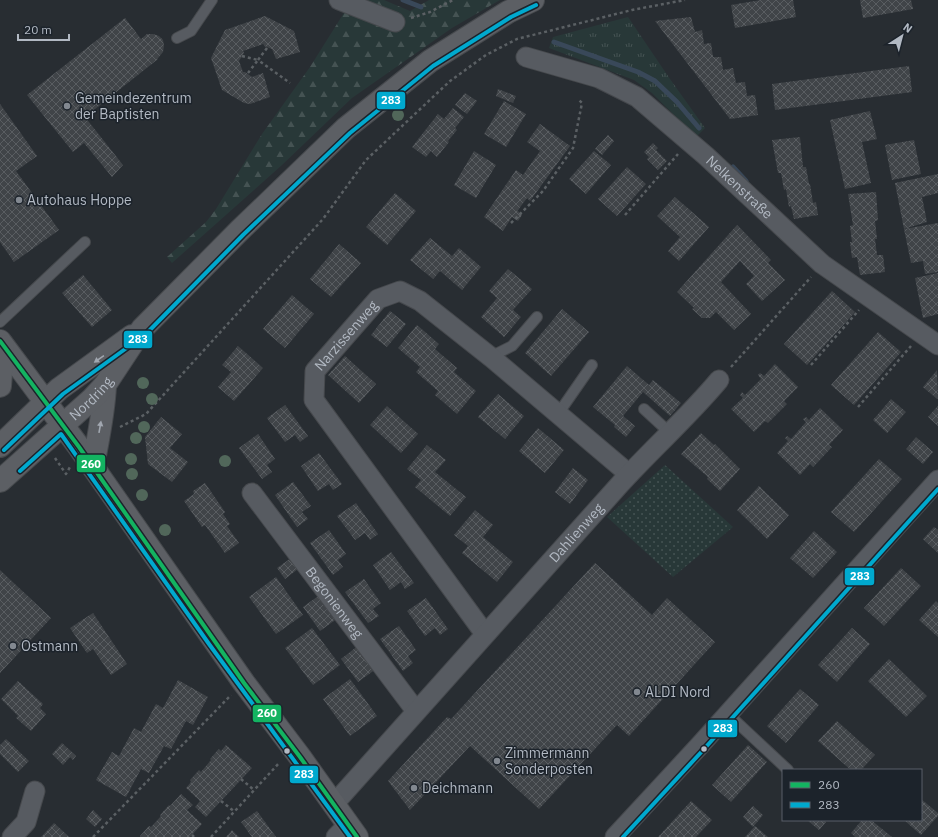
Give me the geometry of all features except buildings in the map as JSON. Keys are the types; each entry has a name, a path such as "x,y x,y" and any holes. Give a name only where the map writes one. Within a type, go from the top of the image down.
{"main road":[{"name":"Nordring","path":"0,446 64,385 142,329 228,241 346,128 430,61 508,12 533,0"},
{"name":"Nordring","path":"0,481 92,400 105,385 142,329"},
{"path":"2,343 93,466 166,573 244,683 295,751 333,805 347,833"},
{"path":"0,386 2,343"},
{"path":"93,466 101,428 105,385"}],"street":[{"path":"340,0 395,22"},
{"name":"Nelkenstraße","path":"526,56 599,78 637,97 706,156 822,264 938,345"},
{"name":"Narzissenweg","path":"485,634 314,400 315,371 378,299 400,291 420,300 629,474"},
{"name":"Dahlienweg","path":"333,805 629,474 700,403 719,380"},
{"path":"615,837 728,714 938,480"},
{"name":"Begonienweg","path":"252,493 416,711"},
{"path":"12,837 26,822 35,792"}],"lane":[{"path":"177,38 191,32 212,0"},
{"path":"0,322 85,242"},
{"path":"490,357 512,346 537,317"},
{"path":"558,414 592,365"},
{"path":"644,409 670,433"},
{"path":"728,714 787,769"}],"path":[{"path":"395,22 430,12 452,0"},
{"path":"101,428 123,426 146,414 235,314 323,219 366,160 450,80 486,55 517,39 632,10 684,0"},
{"path":"248,73 267,48"},
{"path":"242,56 258,60 290,83"},
{"path":"511,223 543,191 573,148 582,103 578,99"},
{"path":"625,215 678,153"},
{"path":"719,380 822,264"},
{"path":"811,365 869,297"},
{"path":"858,407 905,354 921,333"},
{"path":"43,442 66,474 79,447"},
{"path":"93,837 221,704 244,683"},
{"path":"211,837 279,763 295,751"},
{"path":"241,779 254,790"},
{"path":"221,801 235,812"}],"green space":[{"path":"352,0 384,0 410,11 429,0 500,0 452,28 352,98 282,165 172,263 167,257 206,222 216,209 262,134 310,67"},
{"path":"628,17 705,128 696,137 652,93 634,80 549,48 553,37"},
{"path":"665,465 733,527 673,577 607,517"}],"waterway":[{"path":"403,0 421,7"},
{"path":"554,42 638,72 655,81 677,102 699,128"},
{"path":"733,167 746,181"}],"transit line":[{"name":"283","path":"4,450 63,394 146,334 243,235 350,133 433,66 511,17 536,5"},
{"name":"260","path":"0,341 79,447 244,683 300,757 357,837"},
{"name":"283","path":"20,471 61,434 209,644 350,837"},
{"name":"283","path":"623,837 938,489"}],"place":[{"name":"Gemeindezentrum der Baptisten","path":"67,106"},
{"name":"Autohaus Hoppe","path":"19,200"},
{"name":"Ostmann","path":"13,646"},
{"name":"ALDI Nord","path":"637,692"},
{"name":"Zimmermann Sonderposten","path":"497,761"},
{"name":"Deichmann","path":"414,788"}]}
